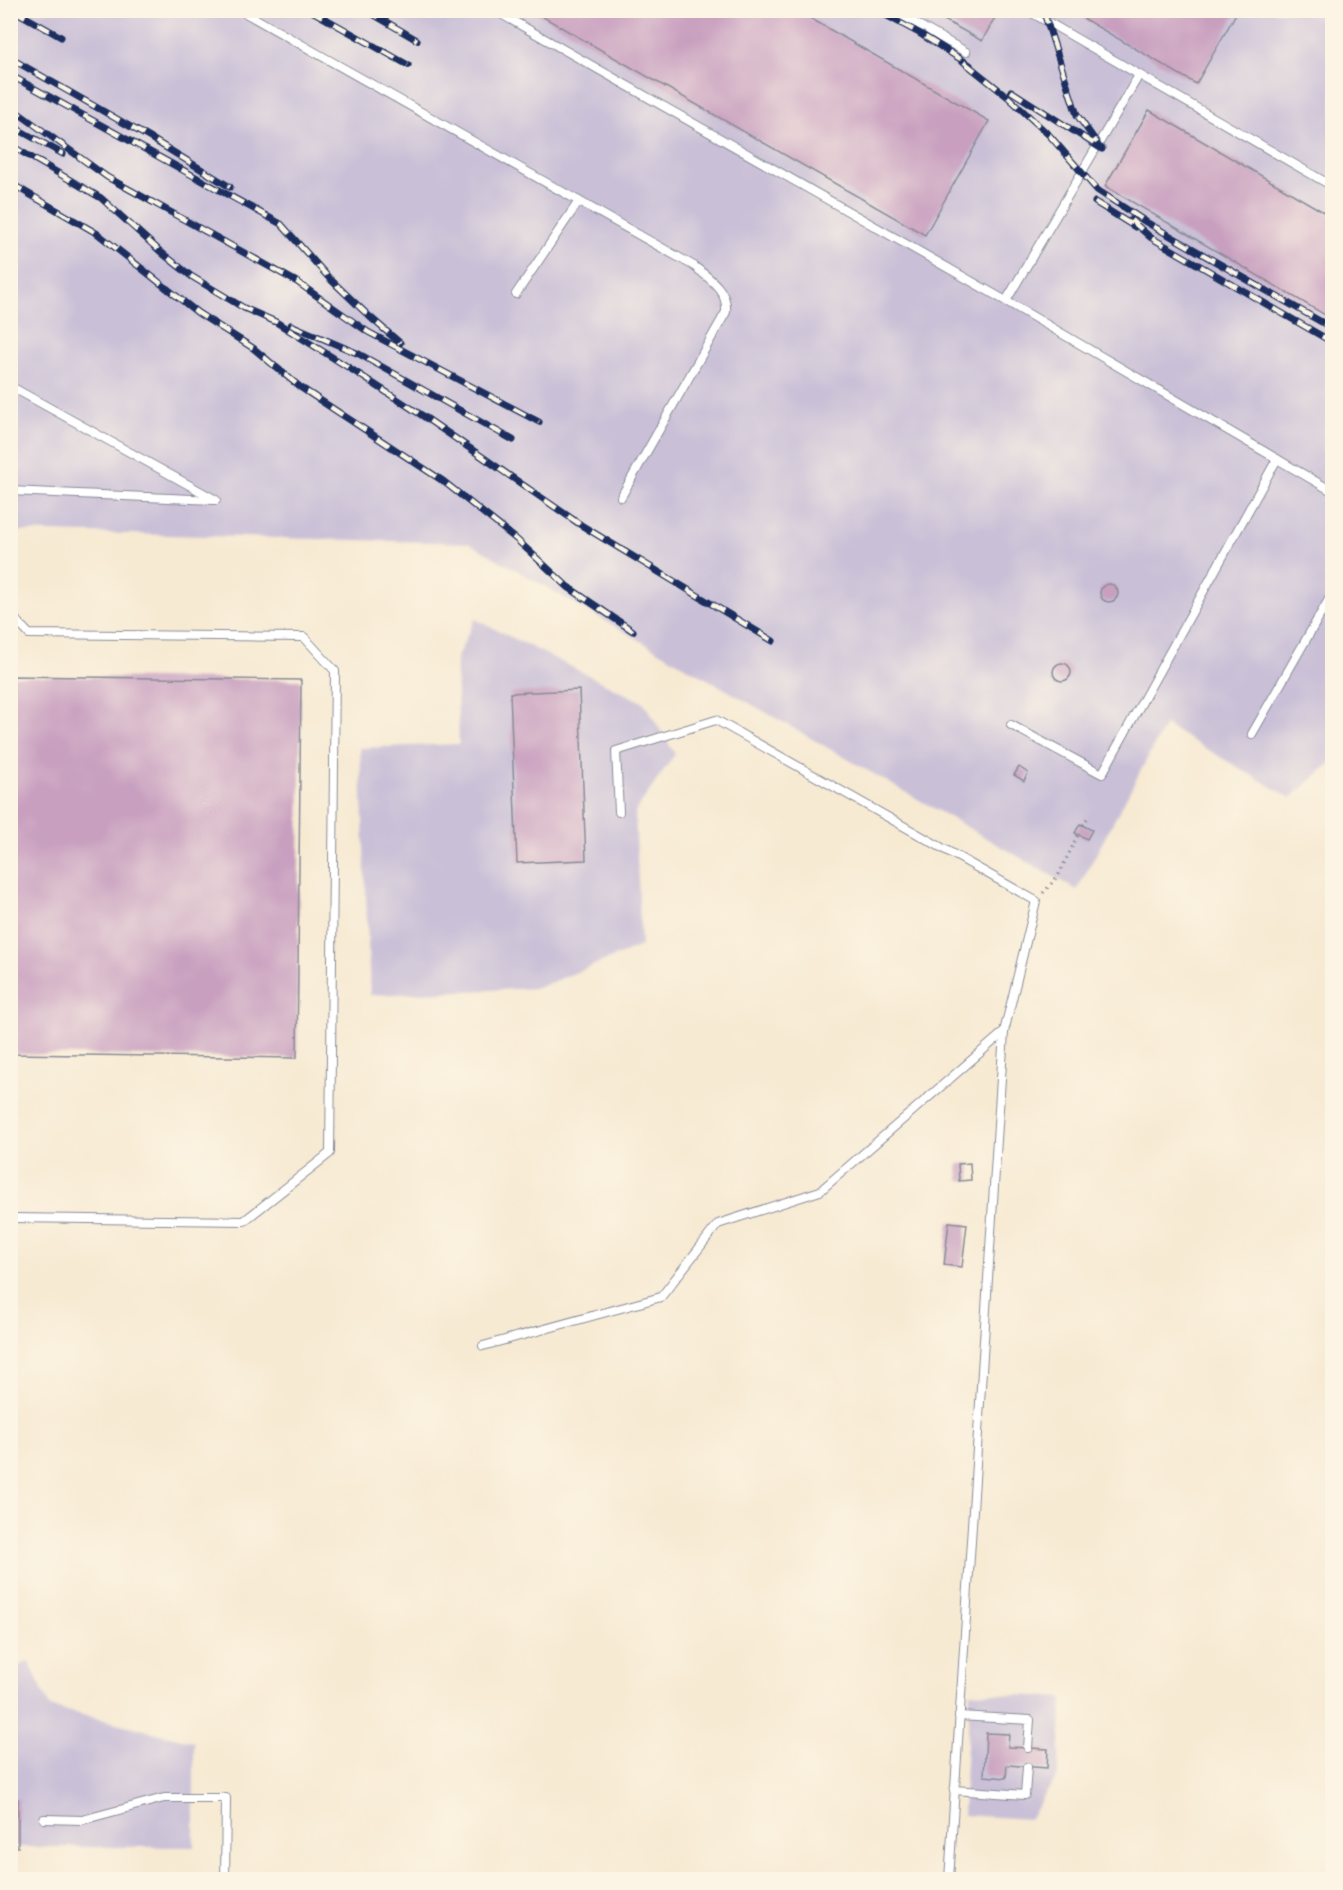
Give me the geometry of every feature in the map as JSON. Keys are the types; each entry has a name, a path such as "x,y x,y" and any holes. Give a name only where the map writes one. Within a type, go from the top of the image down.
{"lane":[{"path":"240,10 694,266 722,291 727,303 726,312 621,497"},
{"path":"494,10 1332,491"},
{"path":"892,10 966,52"},
{"path":"1027,10 1332,186"},
{"path":"1006,302 1139,75"},
{"path":"516,294 579,201"},
{"path":"10,386 216,500 10,491"},
{"path":"1011,725 1102,774 1277,459"},
{"path":"1252,734 1332,594"},
{"path":"10,614 29,634 304,637 334,671 334,682 330,1153 244,1221 10,1218"},
{"path":"619,812 616,751 716,720 1036,901 1004,1032 949,1880"},
{"path":"483,1346 661,1297 718,1224 820,1191 1004,1032"},
{"path":"959,1716 1030,1720 1028,1748"},
{"path":"954,1790 1025,1794 1027,1767"},
{"path":"44,1819 82,1820 164,1798 226,1798 225,1880"}],"path":[{"path":"1083,825 1088,817"},
{"path":"1036,901 1058,876 1078,835"}],"shaded area":[{"path":"11,11 1332,11 1332,762 1291,798 1165,725 1077,890 469,543 11,531"},
{"path":"475,619 644,703 675,754 635,812 641,946 537,988 370,995 360,748 459,744 456,659"},
{"path":"29,1661 50,1707 194,1742 194,1847 11,1847 11,1669"},
{"path":"970,1692 1063,1698 1058,1775 1029,1819 963,1815"}],"building":[{"path":"531,10 796,10 989,121 925,235"},
{"path":"926,10 999,10 982,41"},
{"path":"1082,10 1238,10 1196,84 1079,16"},
{"path":"1149,110 1332,217 1332,319 1105,186"},
{"path":"1109,584 1115,587 1118,593 1115,599 1109,602 1103,599 1100,593 1103,587"},
{"path":"1062,663 1068,666 1071,672 1068,678 1062,681 1056,678 1053,672 1056,666"},
{"path":"10,676 301,680 297,1058 10,1054"},
{"path":"579,690 586,860 517,863 510,693"},
{"path":"1019,767 1028,773 1024,781 1014,775"},
{"path":"1080,824 1092,830 1087,839 1075,833"},
{"path":"970,1163 971,1180 959,1181 958,1164"},
{"path":"949,1222 967,1224 962,1267 944,1265"},
{"path":"986,1733 1009,1734 1008,1747 1048,1749 1047,1768 1007,1765 1006,1778 984,1776"},
{"path":"10,1799 18,1799 18,1847 10,1847"}],"railway":[{"path":"13,10 61,37"},
{"path":"310,10 408,65"},
{"path":"366,10 417,40"},
{"path":"876,10 919,33 970,65"},
{"path":"1043,10 1077,115 1097,143"},
{"path":"10,58 152,139 230,187"},
{"path":"964,62 1008,97 1050,136 1097,190 1146,222 1332,328"},
{"path":"10,75 281,224 329,278 400,343"},
{"path":"1011,91 1102,149"},
{"path":"10,107 107,177 297,282 368,332 539,422"},
{"path":"10,125 63,154"},
{"path":"10,145 101,198 191,276 244,308 276,322 351,369 581,525 773,641"},
{"path":"10,183 98,234 198,313 253,348 300,387 443,481 516,539 568,587 633,631"},
{"path":"1095,202 1135,227"},
{"path":"1131,220 1150,237 1332,342"},
{"path":"291,325 359,354 513,440"}]}
